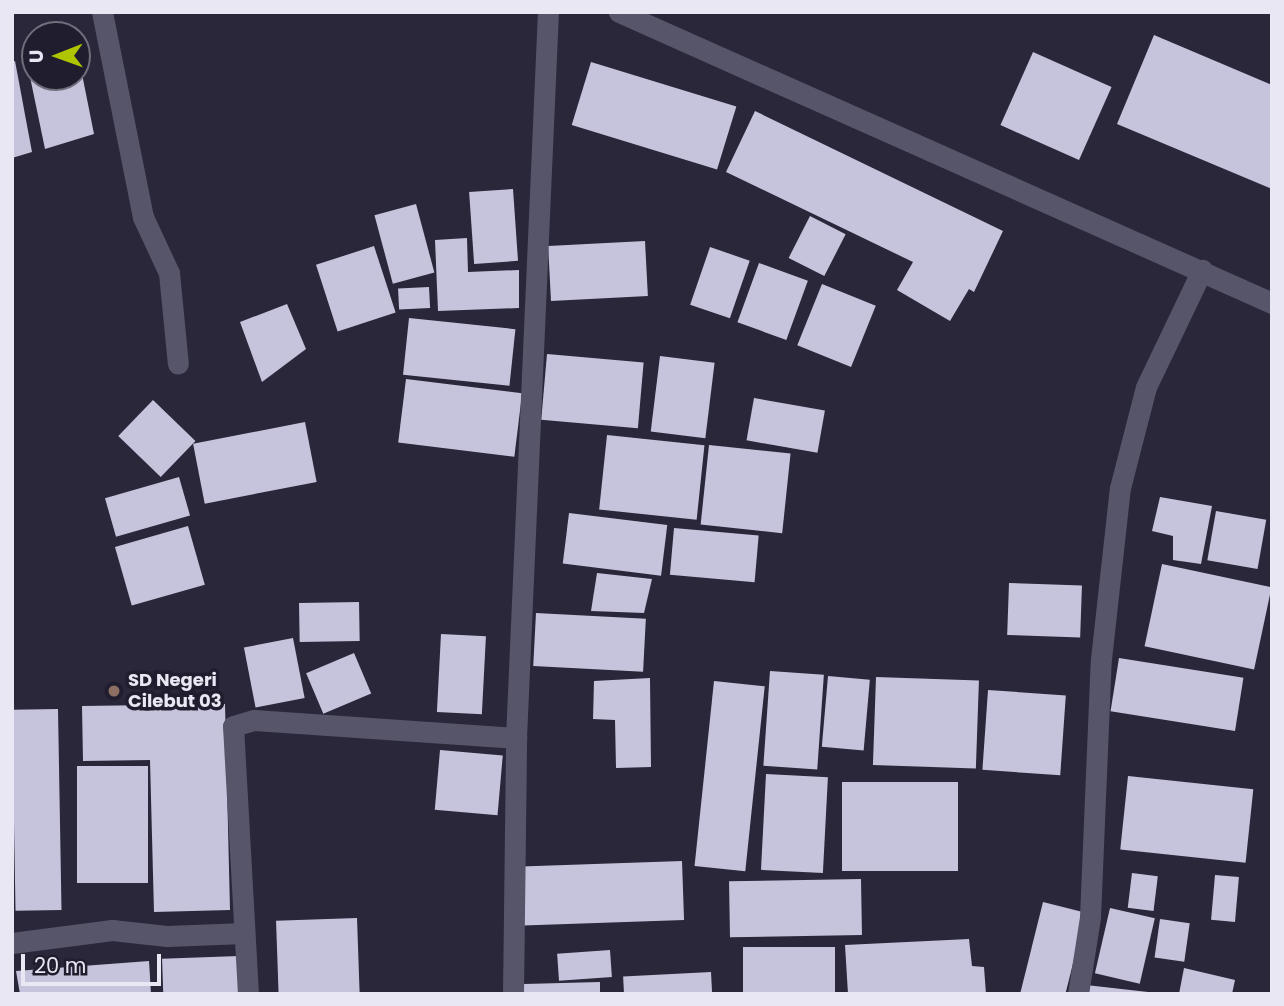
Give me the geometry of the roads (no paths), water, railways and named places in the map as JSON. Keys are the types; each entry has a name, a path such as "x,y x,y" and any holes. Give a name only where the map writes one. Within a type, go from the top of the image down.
{"street":[{"path":"102,12 143,217 169,273 178,364"},
{"path":"513,994 516,738 548,12"},
{"path":"619,12 1272,303"},
{"path":"1078,994 1090,917 1101,659 1120,488 1146,387 1202,270"},
{"path":"248,994 233,726 254,720 516,738"},
{"path":"12,943 112,930 167,936 244,933"}],"place":[{"name":"SD Negeri Cilebut 03","path":"114,691"}]}
